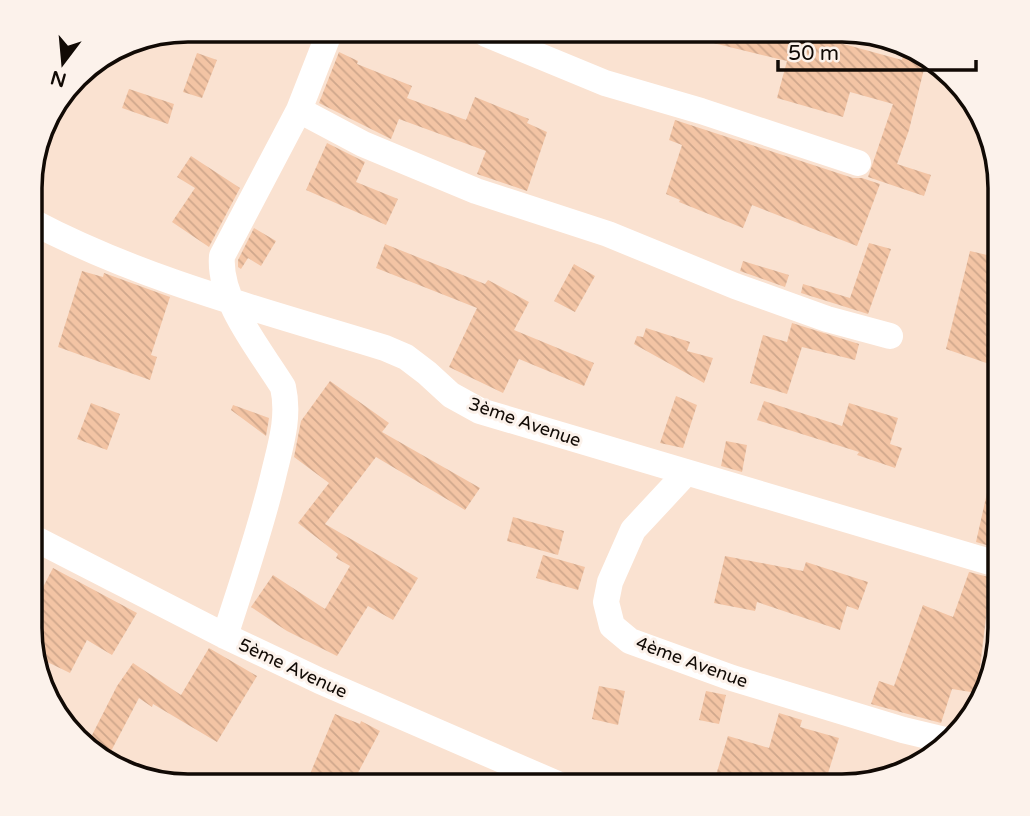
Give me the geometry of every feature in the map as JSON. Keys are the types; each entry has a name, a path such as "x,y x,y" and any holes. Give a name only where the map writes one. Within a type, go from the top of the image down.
{"street":[{"path":"225,636 261,527 285,425 287,404 283,387 229,300 221,265 222,256 299,110 326,42"},
{"path":"505,42 605,83 701,111 858,163"},
{"path":"299,110 363,144 476,191 608,234 736,286 827,319 890,336"},
{"name":"3ème Avenue","path":"42,226 106,257 229,300 385,348 406,357 428,373 451,396 480,411 988,561"},
{"name":"4ème Avenue","path":"686,473 633,530 610,582 606,602 612,626 630,641 732,678 937,738"},
{"name":"5ème Avenue","path":"42,542 225,636 320,681 534,774"}],"building":[{"path":"709,42 836,42 902,60 903,56 924,68 909,130 897,164 931,175 924,196 868,177 893,104 850,92 843,117 777,98 787,61"},
{"path":"339,52 358,61 357,64 412,86 407,98 466,120 475,97 529,119 527,123 547,132 527,191 477,174 486,151 399,119 391,139 319,103"},
{"path":"197,53 217,60 202,98 183,92"},
{"path":"129,89 174,104 168,124 122,108"},
{"path":"675,120 853,178 880,184 857,246 752,205 743,228 666,194 682,145 669,140"},
{"path":"327,143 365,162 356,182 398,199 386,225 306,190"},
{"path":"191,156 240,188 209,247 172,222 195,188 177,177"},
{"path":"254,228 276,241 261,266 248,258 241,269 238,267 238,260"},
{"path":"869,243 891,249 868,314 801,293 803,284 850,298"},
{"path":"385,244 485,284 488,280 529,302 514,330 594,363 584,386 519,359 503,393 449,367 477,308 376,268"},
{"path":"970,251 988,255 988,364 946,349"},
{"path":"743,261 789,275 785,287 740,271"},
{"path":"574,264 595,276 575,312 554,301"},
{"path":"82,271 103,277 104,273 170,297 151,355 157,357 150,380 58,347"},
{"path":"792,323 859,344 855,360 802,347 787,394 750,383 763,335 787,342"},
{"path":"646,328 690,342 687,351 713,358 704,383 634,344 637,336 643,337"},
{"path":"330,381 389,423 382,432 480,488 465,510 376,457 325,524 418,578 393,620 368,606 337,656 287,631 251,607 273,575 325,609 350,566 336,558 338,554 298,523 329,483 294,457 301,421"},
{"path":"676,396 697,405 683,448 660,443"},
{"path":"764,401 842,426 849,403 898,418 890,444 902,448 895,468 857,455 859,452 757,420"},
{"path":"91,403 120,414 107,450 77,439"},
{"path":"233,405 269,418 266,436 231,410"},
{"path":"726,441 747,445 742,472 721,466"},
{"path":"988,488 988,546 976,542"},
{"path":"513,517 564,531 558,555 507,541"},
{"path":"543,555 585,567 578,590 536,578"},
{"path":"725,556 803,571 806,562 868,582 858,610 847,606 840,630 757,602 755,611 714,603"},
{"path":"53,568 137,613 112,655 87,640 70,673 46,661 42,637 42,589"},
{"path":"969,572 988,577 988,609 979,679 973,692 952,689 941,723 871,704 879,681 894,686 923,605 953,617"},
{"path":"209,648 257,676 217,742 139,698 111,751 91,737 117,686 133,663 181,695"},
{"path":"599,686 625,691 618,725 592,719"},
{"path":"706,691 726,695 719,724 699,720"},
{"path":"779,713 802,720 800,727 839,738 828,774 716,774 728,736 769,748"},
{"path":"335,714 360,724 361,721 380,731 357,774 310,774"}]}
